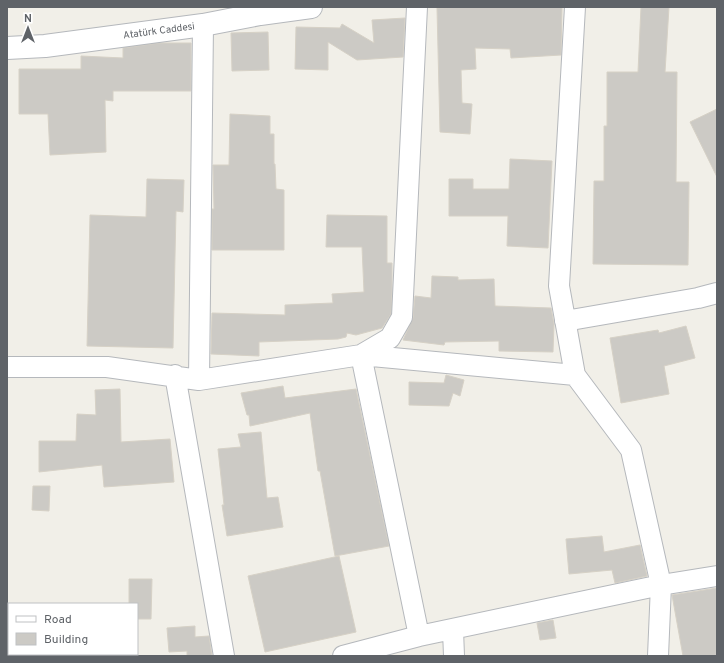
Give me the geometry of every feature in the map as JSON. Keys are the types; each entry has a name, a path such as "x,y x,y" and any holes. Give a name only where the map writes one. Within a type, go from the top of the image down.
{"street":[{"name":"Atatürk Caddesi","path":"7,48 45,46 204,26 256,11 311,7"},
{"path":"361,355 390,338 402,318 417,7"},
{"path":"575,7 559,286 575,375 631,450 661,585 658,656"},
{"path":"199,380 204,26"},
{"path":"565,321 698,298 717,293"},
{"path":"361,355 419,636"},
{"path":"7,367 107,367 199,380 361,355 575,375"},
{"path":"175,376 224,656"},
{"path":"343,656 419,636 661,585 717,576"},
{"path":"453,630 454,656"}],"building":[{"path":"562,7 561,55 511,58 510,49 475,48 476,69 461,70 462,103 472,104 470,134 440,132 437,8"},
{"path":"641,7 669,7 665,72 677,72 676,182 689,182 688,265 593,264 594,181 604,181 604,126 607,126 607,72 638,72"},
{"path":"405,18 403,57 357,60 328,42 328,70 295,69 296,27 340,28 342,24 374,43 372,20"},
{"path":"268,32 269,70 232,71 231,33"},
{"path":"159,43 191,43 191,91 113,91 113,101 105,100 106,152 50,155 48,114 19,114 19,69 81,69 81,56 123,58 123,48"},
{"path":"717,109 717,177 690,122"},
{"path":"230,114 270,116 270,134 274,134 276,189 284,190 284,250 212,250 212,209 214,209 213,165 229,165"},
{"path":"510,159 552,161 548,248 507,246 508,216 449,216 449,179 473,179 473,189 509,189"},
{"path":"147,179 184,180 183,212 176,211 173,348 87,346 90,215 146,217"},
{"path":"327,215 387,216 387,263 392,263 392,293 391,314 382,328 356,335 347,333 346,337 338,339 259,342 259,356 211,354 212,313 285,315 285,305 333,303 332,294 364,292 362,247 326,247"},
{"path":"432,276 458,277 458,280 494,279 495,306 551,308 554,324 553,352 499,351 499,341 445,342 444,345 403,340 413,318 415,296 431,298"},
{"path":"686,326 695,358 664,366 669,394 621,403 610,338 658,330 659,333"},
{"path":"446,375 464,380 460,396 453,393 449,406 409,405 409,382 444,383"},
{"path":"283,386 285,398 356,389 389,546 335,556 320,471 318,471 310,413 250,426 249,415 247,415 241,393"},
{"path":"120,389 121,442 170,439 174,482 104,487 102,465 39,472 39,441 76,441 77,414 96,415 95,390"},
{"path":"261,432 267,498 278,497 283,527 227,536 222,505 224,505 218,449 241,447 238,434"},
{"path":"33,486 50,486 49,511 32,510"},
{"path":"602,536 604,552 640,545 647,576 615,583 612,570 569,574 566,539"},
{"path":"339,556 356,632 265,652 248,576"},
{"path":"129,579 152,579 151,619 138,619 138,603 129,603"},
{"path":"717,588 717,656 683,656 672,595"},
{"path":"553,620 556,638 540,640 537,623"},
{"path":"195,626 195,637 209,636 212,656 187,656 187,651 169,652 167,628"}]}
